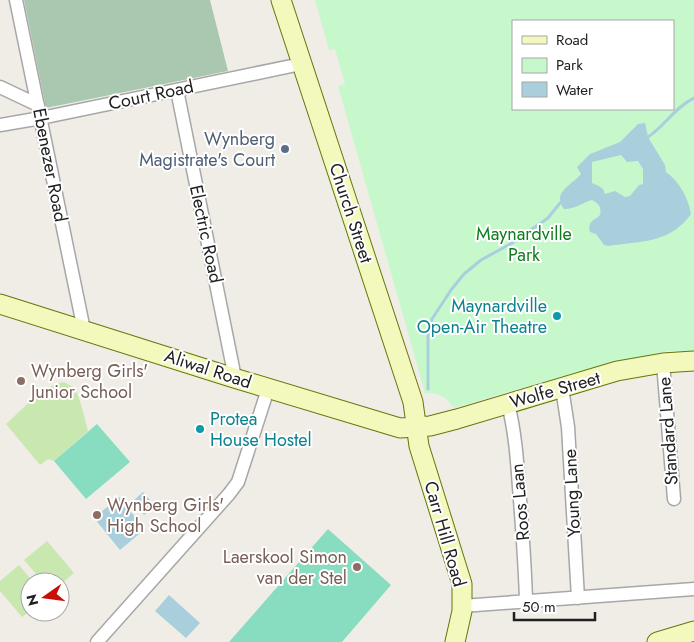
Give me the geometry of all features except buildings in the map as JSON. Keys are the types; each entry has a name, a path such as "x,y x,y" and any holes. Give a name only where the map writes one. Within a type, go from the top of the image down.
{"street":[{"name":"Ebenezer Road","path":"16,0 84,330"},
{"name":"Church Street","path":"281,0 413,402 416,427"},
{"name":"Court Road","path":"0,125 301,64"},
{"path":"0,87 38,105"},
{"name":"Electric Road","path":"177,90 234,378"},
{"name":"Aliwal Road","path":"0,304 268,389 400,428 416,427"},
{"name":"Wolfe Street","path":"416,427 430,426 617,372 663,363 694,361"},
{"name":"Standard Lane","path":"663,363 674,499"},
{"name":"Young Lane","path":"562,388 568,427 578,598"},
{"path":"97,642 238,482 268,389"},
{"name":"Roos Laan","path":"508,404 513,424 525,552 526,601"},
{"name":"Carr Hill Road","path":"416,427 431,488 459,574 463,595 454,642"},
{"path":"462,606 694,589"},
{"path":"657,642 694,631"}],"green space":[{"path":"24,0 210,0 228,71 46,108"},
{"name":"Maynardville Park","path":"315,0 694,0 694,351 667,351 570,374 454,408 442,396 434,393 425,393 338,86 345,84 335,49 329,50"},
{"path":"64,382 75,388 88,431 54,461 48,459 40,465 6,424 41,393 56,384"},
{"path":"97,424 130,462 86,499 54,461"},
{"path":"328,529 391,585 342,642 229,642"},
{"path":"47,541 74,573 70,576 70,572 34,572 24,560"},
{"path":"19,565 25,572 20,572 20,615 0,591 0,581"}],"water":[{"path":"645,123 648,137 665,165 666,172 683,191 691,214 673,232 665,236 637,242 604,245 596,234 590,232 589,228 592,222 600,215 598,204 592,200 564,209 560,198 561,194 581,174 577,167 590,154 620,142 638,124","holes":["621,155 627,162 638,161 643,169 643,184 639,185 630,196 625,197 615,191 605,194 602,188 592,183 592,162"]},
{"path":"143,492 155,506 144,515 133,501"},
{"path":"119,497 145,529 120,550 94,518"},
{"path":"169,595 200,623 186,638 155,611"}],"waterway":[{"path":"648,137 660,128 681,106 694,98"},
{"path":"428,389 428,331 432,319 451,290 464,274 481,260 512,243 548,218 560,203"}],"place":[{"name":"Wynberg Magistrate's Court","path":"285,149"},
{"name":"Maynardville Open-Air Theatre","path":"557,316"},
{"name":"Wynberg Girls' Junior School","path":"21,381"},
{"name":"Protea House Hostel","path":"200,429"},
{"name":"Wynberg Girls' High School","path":"97,515"},
{"name":"Laerskool Simon van der Stel","path":"357,567"}]}
